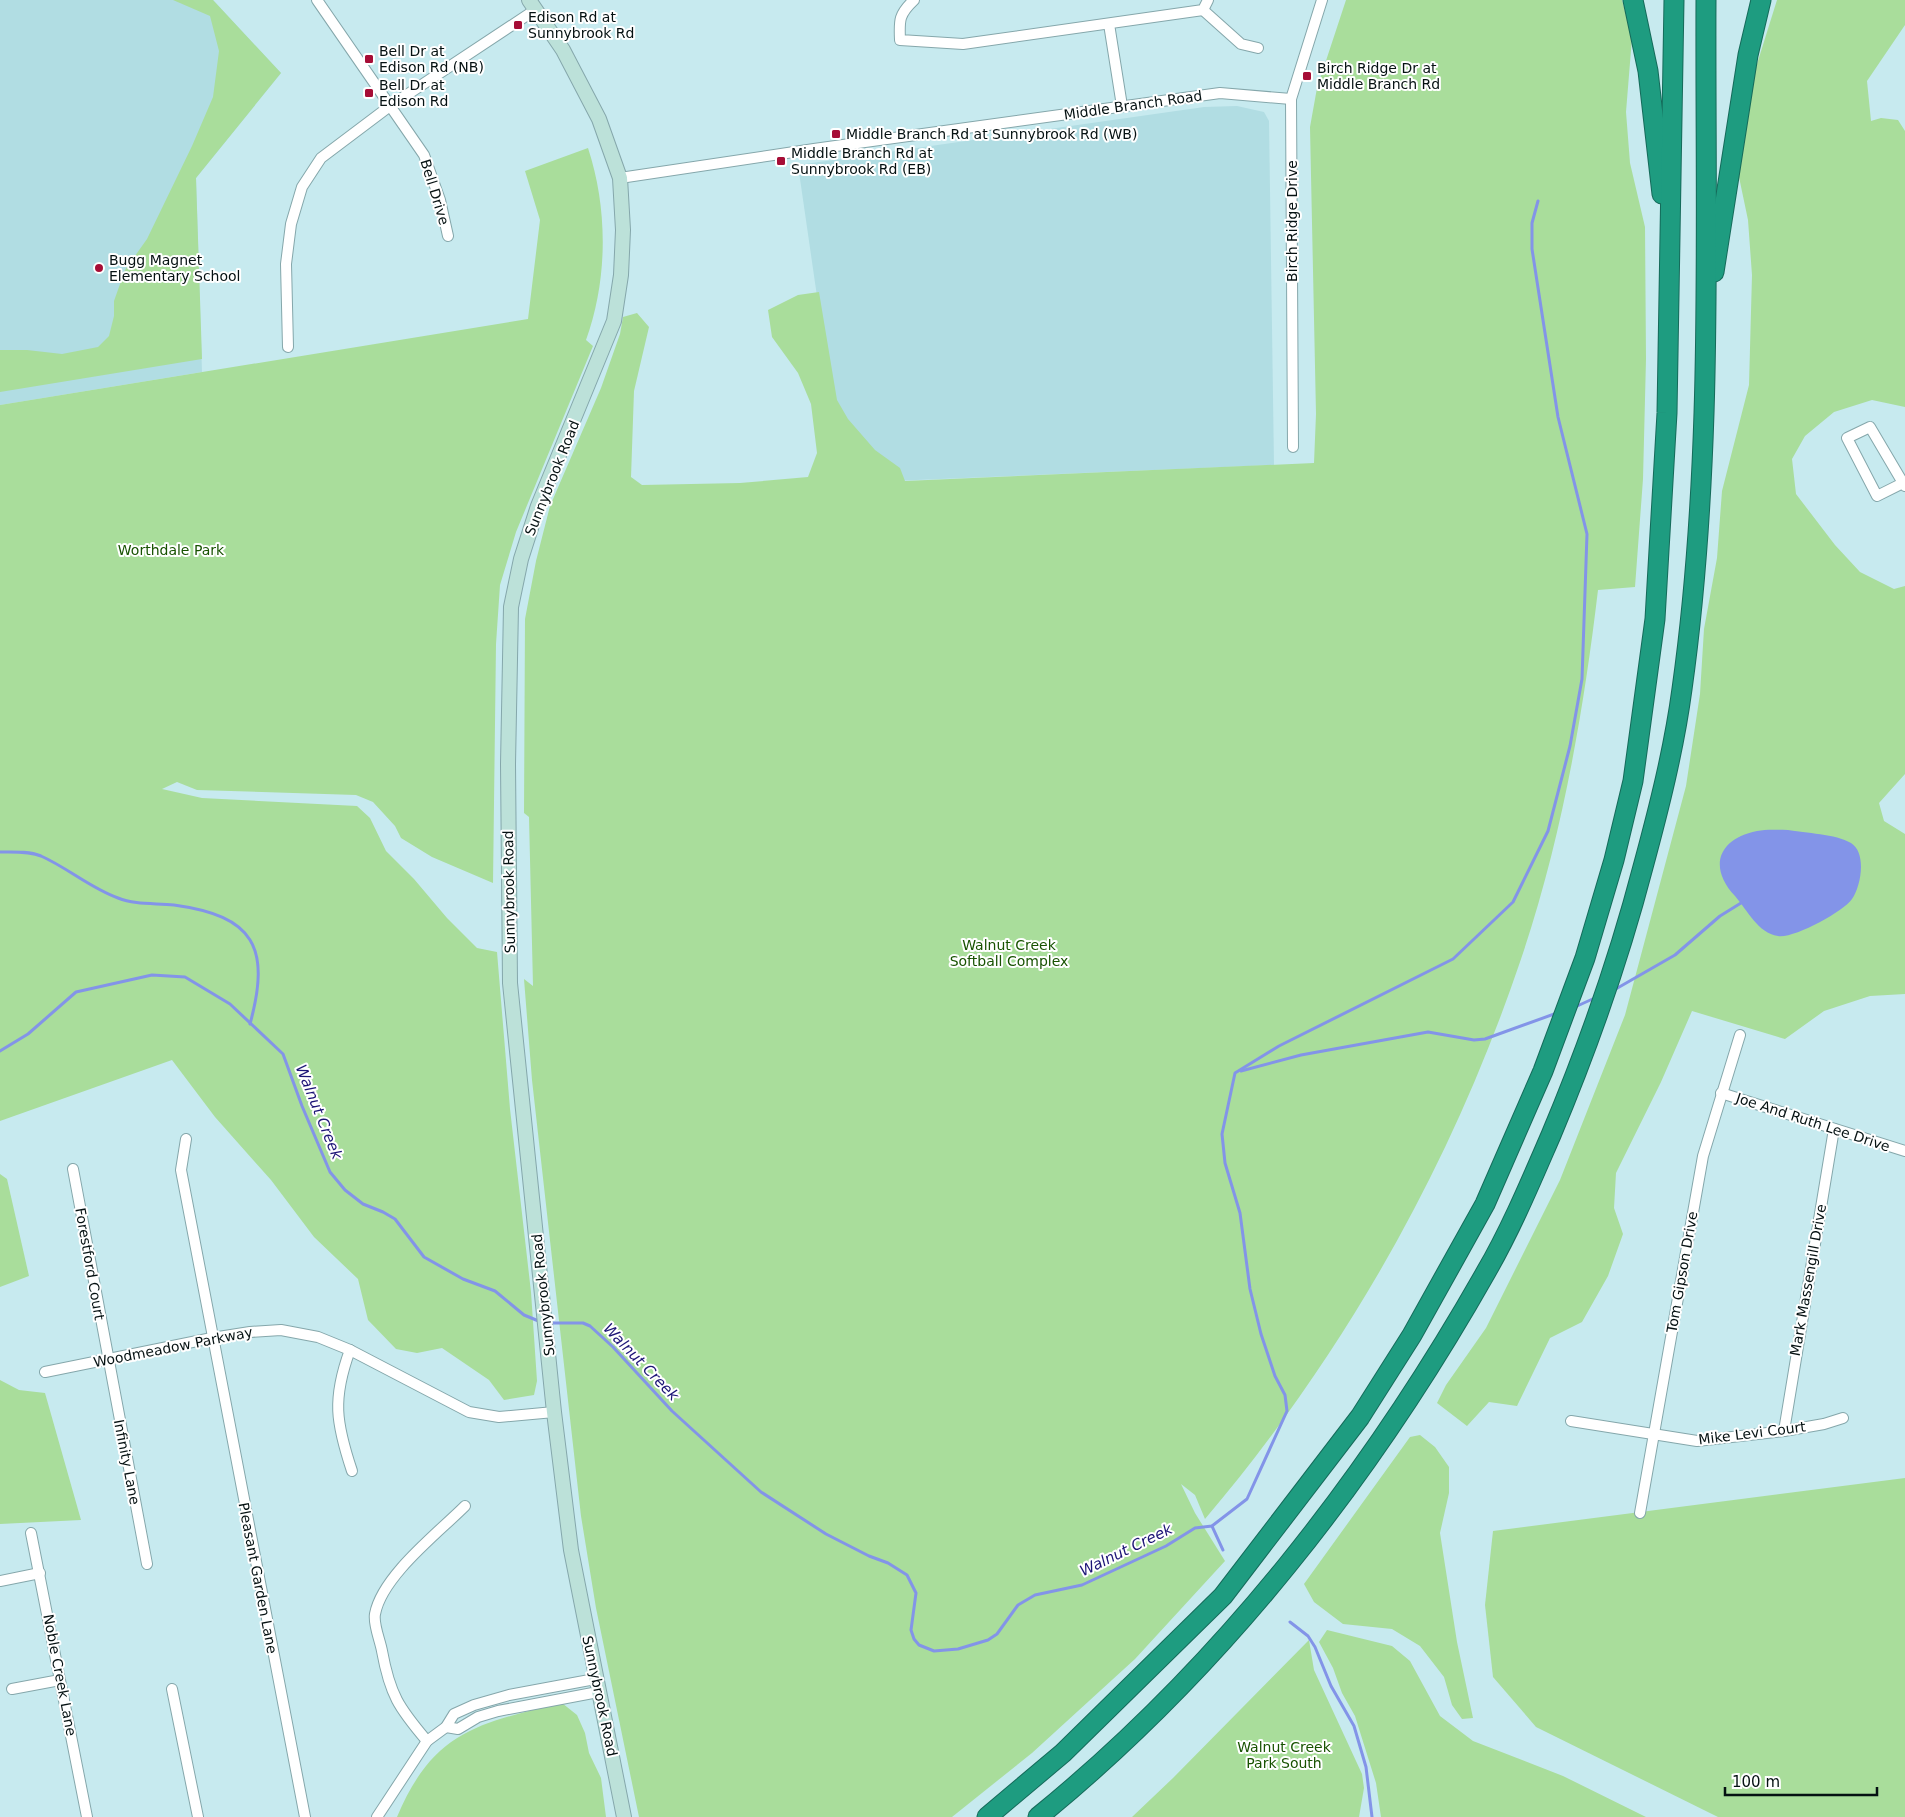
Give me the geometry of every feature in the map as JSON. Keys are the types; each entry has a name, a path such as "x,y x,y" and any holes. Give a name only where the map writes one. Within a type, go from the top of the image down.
{"highway":[{"path":"1633,0 1648,71 1670,263"},
{"path":"987,1817 1063,1753 1223,1596 1360,1417 1412,1335 1485,1204 1543,1071 1585,958 1614,860 1633,781 1655,619 1666,413 1674,0"},
{"path":"1038,1817 1084,1780 1152,1715 1268,1590 1322,1522 1389,1431 1488,1270 1530,1184 1588,1047 1621,950 1662,792 1681,695 1688,639 1696,542 1704,335 1706,0"},
{"path":"1704,335 1748,55 1762,0"}],"main road":[{"name":"Sunnybrook Road","path":"532,5 563,50 584,87 599,119 620,178 623,230 621,275 614,321 538,506 521,559 511,606 508,764 510,983 554,1412 571,1550 596,1685 624,1817"}],"street":[{"name":"Bell Drive","path":"316,0 424,154 440,200 448,236"},
{"path":"914,0 903,10 899,24 900,40 963,44 1203,10"},
{"path":"1203,10 1208,0"},
{"name":"Birch Ridge Drive","path":"1293,447 1291,99 1322,0"},
{"path":"288,347 286,264 291,224 302,187 321,158 390,106 532,5"},
{"path":"1203,10 1241,44 1258,48"},
{"path":"1109,24 1122,106"},
{"name":"Middle Branch Road","path":"620,178 1220,93 1291,99"},
{"path":"1870,426 1904,484 1877,496 1847,438 1870,426"},
{"name":"Tom Gipson Drive","path":"1640,1513 1703,1156 1740,1035"},
{"name":"Joe And Ruth Lee Drive","path":"1721,1093 1905,1151"},
{"name":"Mark Massengill Drive","path":"1784,1431 1834,1129"},
{"name":"Pleasant Garden Lane","path":"186,1140 181,1170 305,1817"},
{"name":"Forestford Court","path":"72,1169 108,1359"},
{"name":"Woodmeadow Parkway","path":"45,1372 212,1338 250,1332 281,1330 318,1337 350,1350 469,1412 499,1417 554,1412"},
{"path":"350,1350 336,1404 340,1436 352,1471"},
{"name":"Infinity Lane","path":"108,1359 147,1564"},
{"name":"Mike Levi Court","path":"1572,1421 1697,1441 1784,1431 1824,1424 1843,1418"},
{"path":"427,1741 402,1711 394,1697 387,1676 374,1615 390,1583 465,1506"},
{"name":"Noble Creek Lane","path":"32,1533 87,1817"},
{"path":"0,1581 40,1573"},
{"path":"12,1689 60,1680"},
{"path":"378,1817 427,1741 446,1727 454,1714 474,1705 509,1695 596,1685"},
{"path":"446,1727 458,1729 478,1717 596,1685"},
{"path":"172,1689 198,1817"},
{"path":"509,1695 512,1708"}],"shaded area":[{"name":"Bugg Magnet Elementary School","path":"0,0 213,0 281,73 196,178 202,372 0,405"},
{"path":"1237,106 1264,112 1269,121 1274,465 844,483 798,165 1204,107"}],"green space":[{"path":"173,0 213,0 281,73 196,178 202,359 0,392 0,350 27,350 62,354 98,347 109,336 114,316 114,301 125,270 147,239 192,146 213,97 219,51 210,16"},
{"name":"Walnut Creek Softball Complex","path":"1346,0 1622,0 1632,38 1626,112 1630,163 1645,227 1646,359 1643,479 1635,587 1598,590 1578,731 1559,825 1535,917 1492,1038 1461,1112 1427,1185 1389,1256 1348,1324 1303,1391 1256,1456 1205,1519 1195,1495 1181,1484 1195,1513 1225,1561 1135,1659 1032,1753 952,1817 639,1817 596,1608 581,1516 532,1080 524,979 533,986 529,817 524,813 525,619 536,561 550,506 601,388 620,334 623,317 637,313 649,327 634,391 631,477 642,485 740,483 808,477 817,453 811,404 798,373 772,337 768,310 798,295 819,292 837,400 848,419 875,450 900,468 905,481 1314,463 1316,414 1310,127 1317,88"},
{"path":"1777,0 1905,0 1905,25 1867,81 1871,121 1881,118 1898,120 1905,131 1905,407 1872,400 1834,412 1805,436 1792,459 1796,494 1835,545 1860,572 1894,589 1905,586 1905,774 1879,803 1884,821 1905,834 1905,994 1870,996 1824,1011 1785,1039 1692,1011 1661,1082 1616,1173 1614,1208 1623,1234 1608,1276 1582,1322 1550,1338 1517,1406 1489,1402 1467,1426 1437,1403 1446,1385 1486,1328 1560,1180 1625,1015 1686,786 1700,694 1704,629 1717,558 1722,491 1749,385 1752,275 1748,220 1739,177 1747,104 1752,80"},
{"name":"Worthdale Park","path":"588,148 595,171 599,195 603,244 602,269 598,293 586,340 593,346 516,532 500,585 496,644 493,883 432,857 401,838 395,826 373,802 356,795 197,790 177,782 162,789 202,798 357,806 370,818 386,851 414,879 447,918 477,948 497,952 510,1109 531,1292 537,1381 534,1395 504,1400 489,1380 442,1348 417,1353 396,1349 368,1320 358,1279 314,1237 271,1180 215,1117 172,1060 0,1121 0,405 528,319 540,220 525,171"},
{"path":"0,1174 7,1179 29,1276 0,1287"},
{"path":"0,1380 19,1390 45,1393 81,1520 0,1524"},
{"path":"1420,1435 1435,1447 1449,1467 1449,1493 1440,1533 1457,1642 1473,1718 1462,1719 1452,1705 1444,1677 1420,1646 1392,1629 1343,1624 1314,1602 1304,1584 1410,1437"},
{"path":"1905,1478 1905,1817 1718,1817 1536,1727 1493,1677 1485,1605 1493,1531"},
{"path":"1327,1630 1392,1646 1410,1661 1440,1716 1473,1741 1563,1776 1646,1817 1381,1817 1376,1783 1355,1716 1342,1693 1333,1668 1319,1642"},
{"name":"Walnut Creek Park South","path":"1309,1640 1314,1670 1362,1774 1364,1788 1359,1817 1132,1817 1173,1778"},
{"path":"562,1703 577,1715 585,1733 589,1753 601,1778 606,1817 397,1817 411,1788 426,1766 443,1748 462,1735 483,1725 506,1717"}],"water":[{"path":"1761,830 1788,830 1829,836 1851,843 1859,854 1861,870 1858,886 1852,899 1839,911 1806,929 1785,936 1778,936 1765,931 1754,920 1727,885 1720,865 1721,856 1733,840"}],"waterway":[{"path":"550,1323 583,1323 590,1326 613,1347 672,1411 761,1492 826,1534 869,1556 888,1563 907,1575 916,1593 911,1630 914,1639 919,1645 934,1651 958,1649 988,1640 997,1634 1018,1605 1035,1595 1082,1585 1166,1546 1195,1528 1212,1526 1247,1499 1287,1411 1285,1395 1275,1376 1261,1334 1250,1289 1240,1213 1225,1163 1222,1134 1235,1073 1279,1046 1453,959 1513,902 1548,831 1570,746 1582,679 1587,534 1558,417 1532,249 1532,223 1538,201"},
{"path":"0,852 36,854 98,889 118,898 131,902 174,905 201,910 223,917 239,927 250,940 256,955 258,974 256,997 250,1024"},
{"path":"1614,990 1675,955 1720,916 1741,903"},
{"name":"Walnut Creek","path":"0,1051 28,1034 76,992 152,975 185,977 230,1004 283,1054 302,1106 330,1172 345,1190 363,1204 395,1219 424,1257 463,1279 495,1291 524,1315 541,1322"},
{"path":"1575,1007 1597,997"},
{"path":"1241,1071 1301,1055 1428,1032 1474,1040 1485,1039 1557,1013"},
{"name":"Walnut Creek","path":"1212,1526 1223,1550"},
{"name":"Walnut Creek","path":"1290,1622 1308,1636 1315,1647 1331,1686 1354,1726 1366,1767 1372,1817"}],"place":[{"name":"Edison Rd at Sunnybrook Rd","path":"518,25"},
{"name":"Bell Dr at Edison Rd (NB)","path":"369,59"},
{"name":"Birch Ridge Dr at Middle Branch Rd","path":"1307,76"},
{"name":"Bell Dr at Edison Rd","path":"369,93"},
{"name":"Middle Branch Rd at Sunnybrook Rd (WB)","path":"836,134"},
{"name":"Middle Branch Rd at Sunnybrook Rd (EB)","path":"781,161"},
{"name":"Bugg Magnet Elementary School","path":"99,268"}]}
